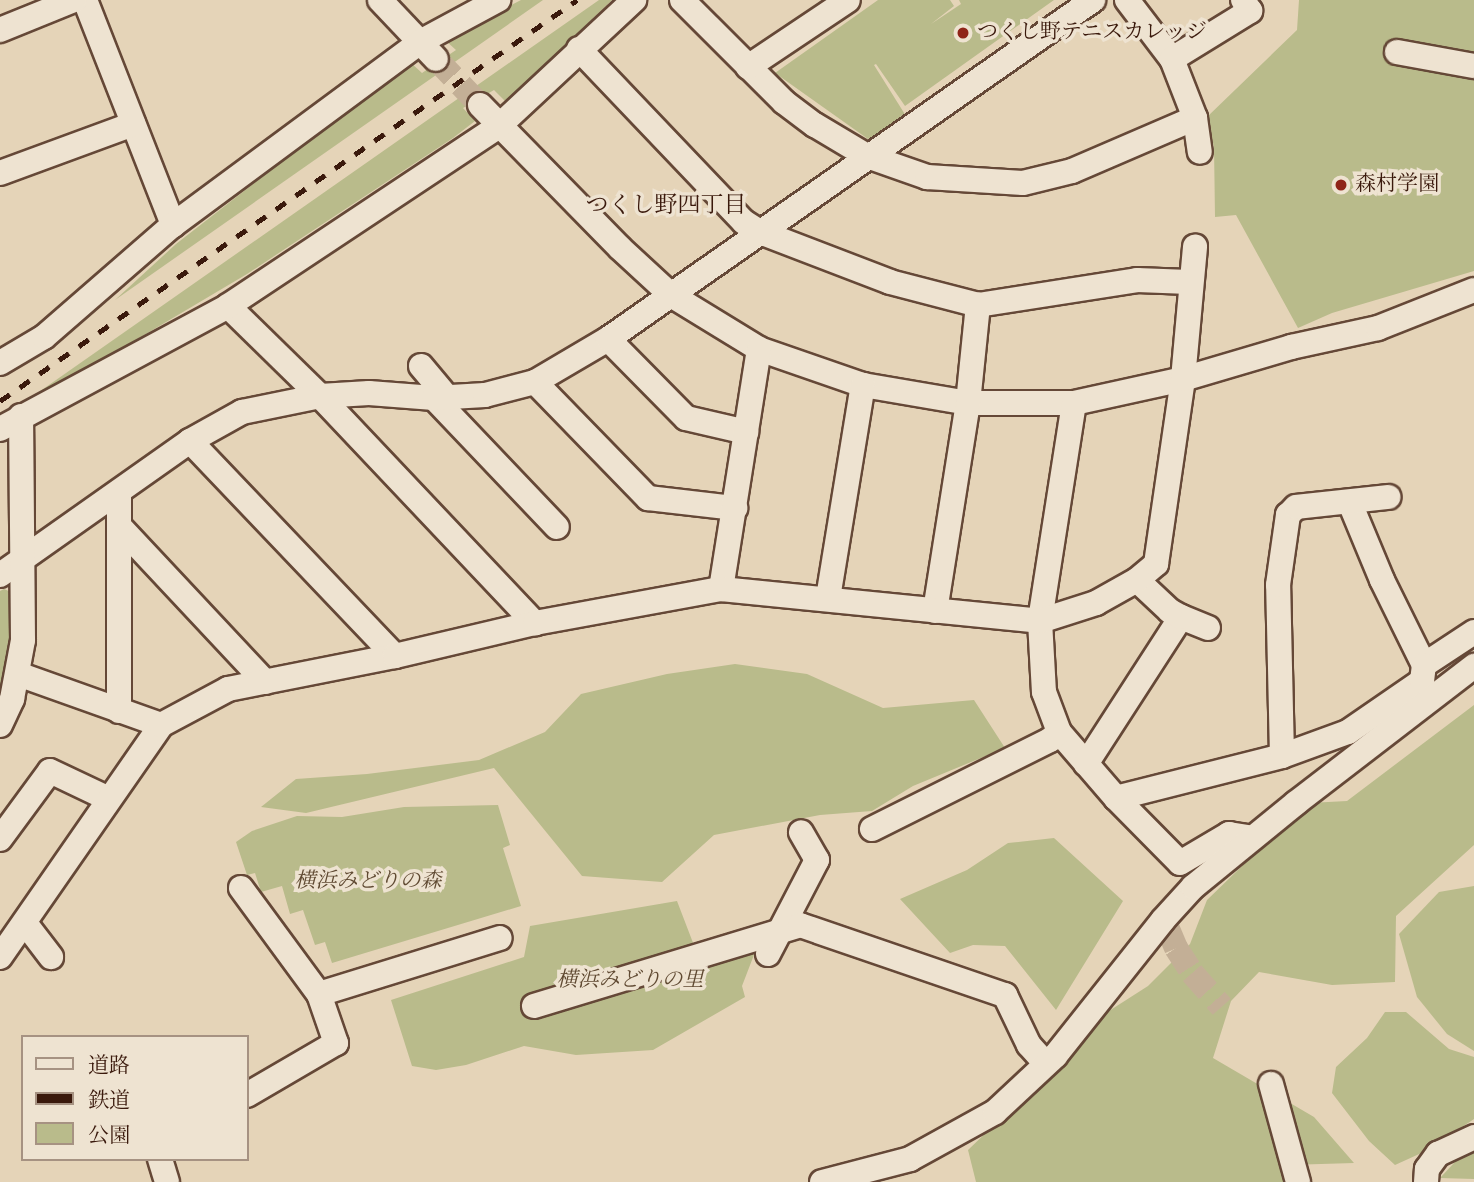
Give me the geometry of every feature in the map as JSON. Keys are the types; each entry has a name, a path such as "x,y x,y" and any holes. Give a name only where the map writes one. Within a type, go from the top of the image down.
{"street":[{"path":"0,30 74,0"},
{"path":"85,0 173,225"},
{"path":"380,0 428,50"},
{"path":"0,363 44,337 173,225 498,0"},
{"path":"0,429 228,306 499,126 634,0"},
{"path":"682,0 784,102 867,156 927,177 1023,183 1072,171 1195,118"},
{"path":"748,67 848,0"},
{"path":"0,575 190,441 242,412 320,396 369,393 440,398 485,395 535,382 608,340 1093,0"},
{"path":"1127,0 1172,59 1195,118 1200,152"},
{"path":"1172,59 1250,11 1243,0"},
{"path":"579,49 744,222 760,232 890,282 978,305 1137,280 1189,282"},
{"path":"1397,52 1474,66"},
{"path":"480,105 620,248 671,295 759,349 863,385 968,402 1074,402 1183,379 1291,347 1378,328 1474,290"},
{"path":"0,173 133,124"},
{"path":"0,957 161,725 228,689 395,656 535,623 722,589 1040,621 1096,603 1137,580 1156,564 1183,379 1189,282 1195,247"},
{"path":"935,611 968,402 978,305"},
{"path":"228,306 320,396 535,623"},
{"path":"608,340 686,418 746,432"},
{"path":"722,589 759,349"},
{"path":"421,366 440,398 557,527"},
{"path":"535,382 648,498 735,508"},
{"path":"828,598 863,385"},
{"path":"1074,402 1040,621 1044,692 1059,732 1116,798 1180,863 1229,834 1254,838"},
{"path":"0,725 18,674 23,640 22,416"},
{"path":"190,441 395,656"},
{"path":"119,492 119,711"},
{"path":"1282,756 1278,585 1288,516 1296,507 1388,497"},
{"path":"1116,798 1282,756 1348,732 1422,681 1424,666 1382,580 1350,503"},
{"path":"121,528 265,682"},
{"path":"1137,580 1170,611 1208,628"},
{"path":"1086,764 1181,617"},
{"path":"1424,666 1474,632"},
{"path":"888,1182 893,1172 910,1159 995,1112 1046,1065 1166,924 1193,887 1474,666"},
{"path":"18,674 161,725"},
{"path":"872,829 1050,740 1059,732"},
{"path":"0,839 50,771 109,799"},
{"path":"768,954 817,860 801,832"},
{"path":"241,888 319,994 336,1043 248,1094"},
{"path":"25,923 51,957"},
{"path":"534,1006 800,925 1005,995 1029,1045 1046,1065"},
{"path":"319,994 500,938"},
{"path":"1271,1084 1298,1182"},
{"path":"1426,1182 1427,1169 1438,1154 1474,1137"},
{"path":"822,1182 910,1159"},
{"path":"161,1161 167,1182"}],"green space":[{"path":"521,0 543,0 115,300 176,244 410,62 422,73 456,50 445,40"},
{"path":"599,0 612,0 506,102 494,90 463,108 475,121 453,138 247,274 38,398 36,394"},
{"path":"878,0 950,0 954,6 931,24 961,4 959,0 1054,0 905,106 876,64 874,65 906,116 868,139 775,73"},
{"name":"森村学園","path":"1299,0 1474,0 1474,271 1332,313 1298,328 1236,215 1215,217 1214,147 1207,117 1297,30"},
{"path":"4,589 11,592 11,639 0,695 0,591"},
{"path":"735,664 807,674 883,708 974,700 1005,748 913,786 872,811 820,815 714,835 662,882 582,876 494,768 306,813 261,807 296,779 367,774 479,760 545,732 581,694 667,674"},
{"path":"1474,705 1474,845 1396,916 1395,982 1332,985 1259,972 1231,1001 1213,1058 1314,1117 1354,1163 1288,1165 1287,1182 976,1182 968,1150 1043,1078 1098,1018 1148,986 1190,944 1207,900 1272,837 1309,803 1347,801"},
{"name":"横浜みどりの森","path":"498,805 510,845 503,848 521,906 332,963 325,942 315,945 303,910 290,914 282,886 261,892 255,873 247,875 236,842 252,831 297,816 342,817 404,807"},
{"path":"1054,838 1123,901 1056,1010 1005,946 973,945 950,953 900,899 967,870 1008,843"},
{"path":"1474,886 1474,1051 1447,1034 1417,997 1399,934 1439,892"},
{"name":"横浜みどりの里","path":"677,901 695,948 757,947 742,986 745,997 653,1050 576,1055 524,1046 466,1065 436,1070 412,1066 391,1000 524,957 530,926"},
{"path":"1385,1012 1406,1012 1449,1049 1474,1057 1474,1119 1428,1150 1395,1165 1369,1141 1332,1093 1336,1067 1367,1038"},
{"path":"1468,1148 1474,1148 1474,1179 1440,1178"}],"tunnel":[{"path":"436,59 480,105"},
{"path":"1168,929 1192,973 1222,1007"}],"railway":[{"path":"0,401 577,0"}],"place":[{"name":"つくし野テニスカレッジ","path":"963,33"},
{"name":"森村学園","path":"1341,185"}],"district":[{"name":"つくし野四丁目","path":"666,206"}]}
